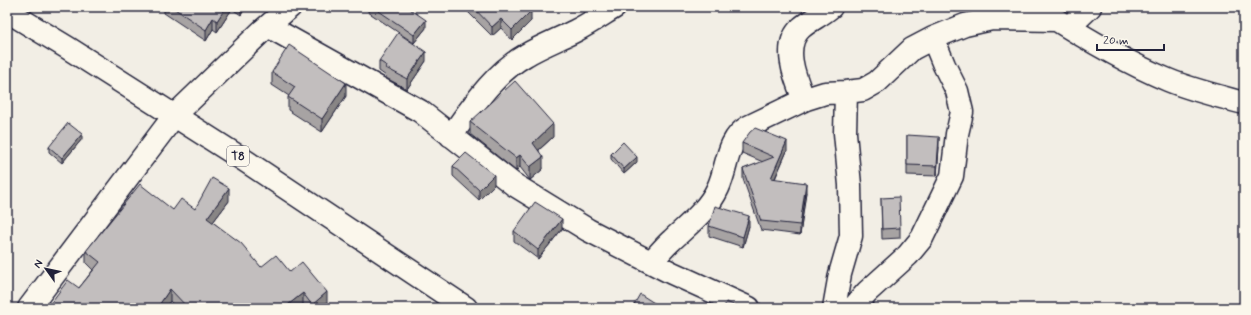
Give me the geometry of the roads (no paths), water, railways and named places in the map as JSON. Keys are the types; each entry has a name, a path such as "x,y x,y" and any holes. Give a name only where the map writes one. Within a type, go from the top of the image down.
{"street":[{"path":"29,308 174,116 268,26 290,7"},
{"path":"452,136 488,87 508,68 525,55 577,30 615,7"},
{"path":"804,100 796,79 790,46 796,33 801,28 831,7"},
{"path":"1037,7 1063,24 1127,60 1168,80 1244,103"},
{"path":"651,262 670,241 696,218 710,202 718,188 732,143 740,131 804,100 825,93 863,90 877,82 912,49 933,38 965,25 992,19 1063,24 1090,7"},
{"name":"T8","path":"7,11 244,160 466,308"},
{"path":"268,26 420,111 513,184 588,230 651,262 749,308"},
{"path":"853,308 867,292 908,255 922,238 952,176 957,134 962,112 957,91 933,38"},
{"path":"834,308 840,274 851,236 850,185 845,133 846,92"}]}
